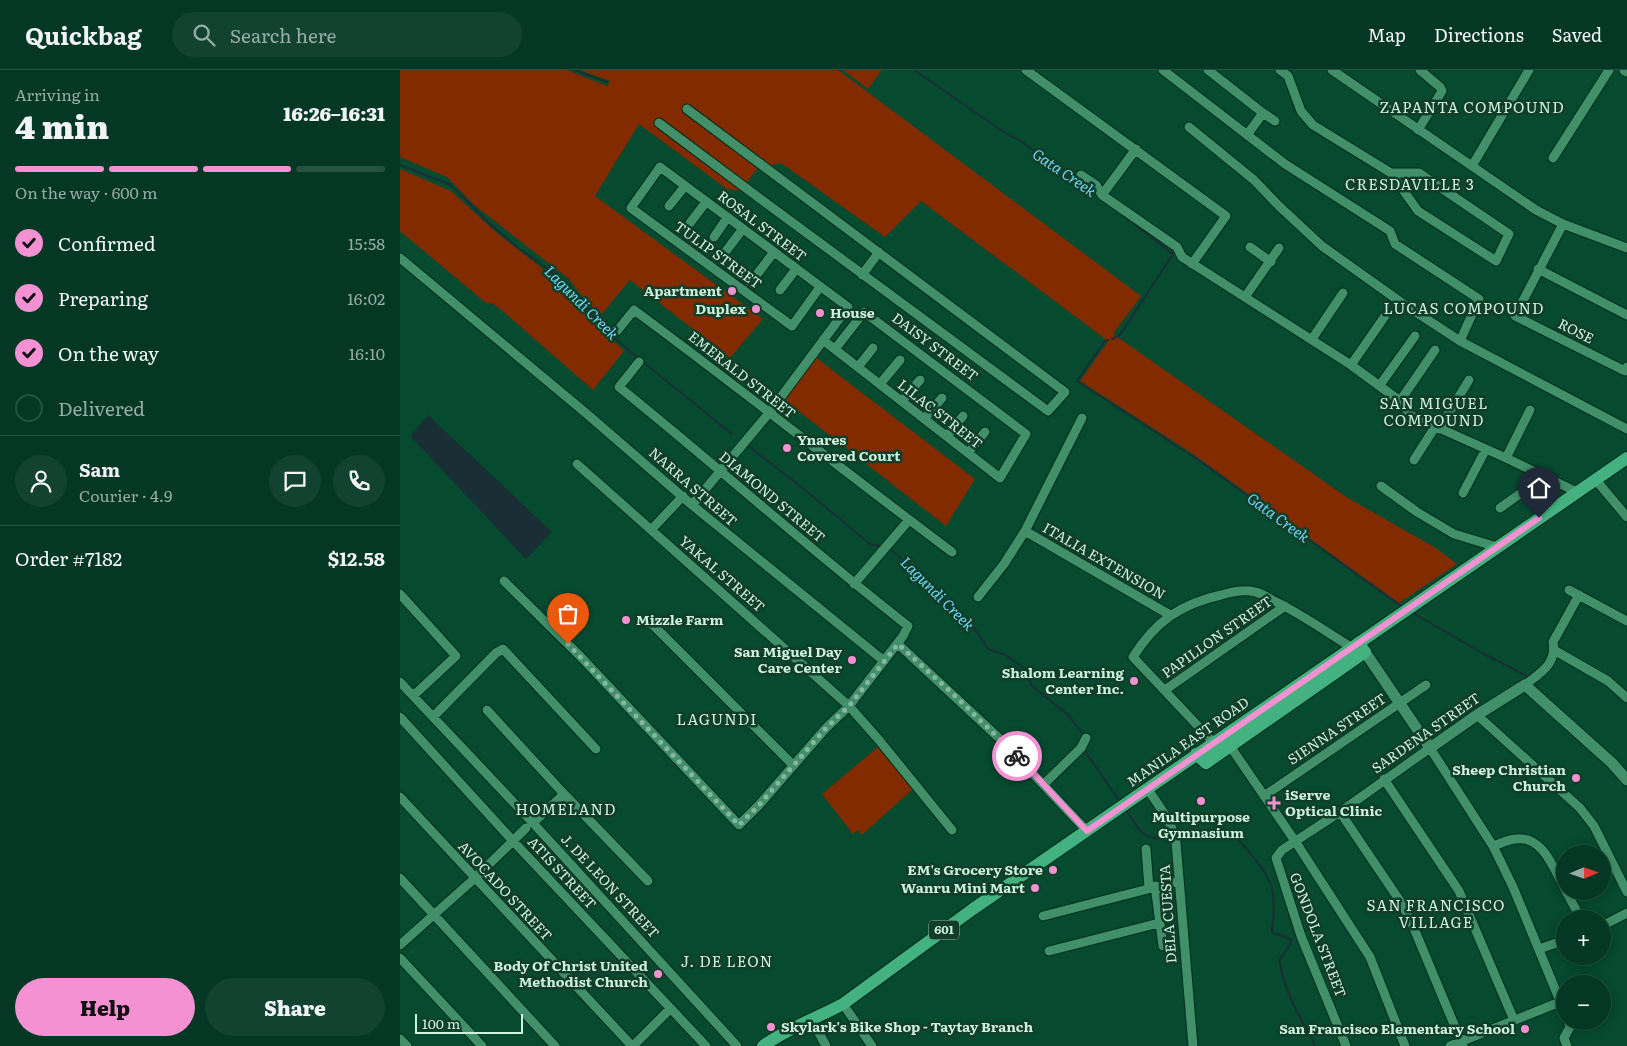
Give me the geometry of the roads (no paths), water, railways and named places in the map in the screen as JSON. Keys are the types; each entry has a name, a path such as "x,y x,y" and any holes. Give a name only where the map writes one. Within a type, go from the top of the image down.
{"main road":[{"name":"MANILA EAST ROAD","path":"763,1046 843,1004 965,915 1196,754 1206,763 1222,742 1291,688 1358,648 1407,609 1627,458"},
{"path":"1222,742 1299,699 1358,648"},
{"path":"1291,688 1299,699"}],"street":[{"path":"1026,70 1226,216 1192,264"},
{"path":"1163,70 1286,164 1390,232 1395,244 1479,299 1460,341"},
{"path":"1208,70 1275,121"},
{"path":"1280,70 1290,73 1301,111 1313,125 1391,173 1418,211 1496,262 1509,234 1419,173 1391,173"},
{"path":"1332,70 1536,210 1562,224 1627,248"},
{"path":"1418,130 1442,91 1440,87 1420,70"},
{"path":"1472,166 1529,70"},
{"path":"1553,158 1609,70"},
{"path":"659,123 1048,411 1065,392 687,109"},
{"path":"1247,135 1263,113"},
{"path":"1189,127 1254,180 1322,246 1402,303 1460,341 1627,429"},
{"path":"1102,195 1136,149"},
{"name":"ROSAL STREET","path":"660,167 742,230 848,307 823,340"},
{"name":"TULIP STREET","path":"660,167 630,208 792,326 820,287"},
{"path":"1081,176 1096,185 1102,195 1176,247 1182,257 1192,264 1312,339 1380,385 1400,401 1410,415 1577,492"},
{"path":"669,206 684,186"},
{"path":"690,223 706,202"},
{"path":"714,237 727,218"},
{"path":"1562,224 1538,269 1627,315"},
{"path":"726,251 742,230"},
{"path":"1250,247 1271,262"},
{"path":"1245,297 1279,248"},
{"path":"758,273 774,252"},
{"path":"862,274 879,252"},
{"name":"NARRA STREET","path":"400,258 588,414 683,496 692,506 884,662"},
{"path":"780,290 796,269"},
{"name":"ROSE","path":"1538,269 1516,316 1626,369"},
{"path":"1312,339 1343,294"},
{"name":"EMERALD STREET","path":"617,332 634,310 952,552"},
{"name":"DAISY STREET","path":"835,349 864,312 1026,434"},
{"path":"1351,365 1385,316"},
{"path":"1380,385 1415,336"},
{"path":"692,506 769,413 823,340"},
{"name":"LILAC STREET","path":"823,340 1000,478 1026,434"},
{"path":"858,366 873,348"},
{"path":"1400,401 1435,350"},
{"path":"880,384 900,360"},
{"name":"DIAMOND STREET","path":"639,362 618,387 686,441 719,472 741,488 854,584 908,626 898,644"},
{"path":"902,401 920,380"},
{"path":"1414,460 1469,380"},
{"path":"924,419 942,398"},
{"path":"1506,458 1530,410"},
{"path":"947,436 963,416"},
{"path":"978,596 1004,564 1025,531 1082,418"},
{"path":"968,453 985,432"},
{"path":"1463,493 1486,449"},
{"name":"YAKAL STREET","path":"577,464 849,706 952,830"},
{"path":"1500,508 1545,476"},
{"path":"1595,479 1627,517"},
{"path":"1381,486 1417,512 1454,534 1497,546"},
{"path":"651,530 683,496"},
{"path":"854,584 909,520"},
{"name":"ITALIA EXTENSION","path":"1025,531 1170,615"},
{"path":"504,580 581,657 739,825 826,728 849,706 898,644 1000,739 1087,831"},
{"path":"1569,590 1627,621"},
{"path":"1405,1046 1370,957 1264,796 1222,742 1165,690 1133,657 1154,630 1170,615 1186,606 1234,592 1255,591 1358,648 1400,704 1493,846 1513,886 1556,985"},
{"path":"400,594 456,656 414,696"},
{"path":"1579,595 1553,642 1554,650 1546,669 1525,685 1612,763 1627,780"},
{"name":"PAPILLON STREET","path":"1165,690 1285,606"},
{"path":"648,623 653,625 793,765"},
{"path":"433,717 492,657 503,649 596,749"},
{"path":"1554,650 1608,681 1627,698"},
{"name":"J. DE LEON STREET","path":"400,682 530,826 736,1046"},
{"name":"SIENNA STREET","path":"1264,796 1426,685"},
{"name":"SARDENA STREET","path":"1295,841 1340,812 1477,715 1525,685"},
{"path":"487,710 564,794 648,881"},
{"path":"1477,715 1580,808 1594,826 1627,892"},
{"name":"ATIS STREET","path":"400,717 513,841 706,1046"},
{"path":"1044,784 1081,748 1086,738"},
{"path":"1384,780 1459,891 1514,1020"},
{"name":"DELA CUESTA","path":"1147,788 1168,819 1176,842 1192,1046"},
{"path":"400,945 474,879 564,794"},
{"name":"AVOCADO STREET","path":"400,798 474,879 633,1046"},
{"path":"1340,812 1402,904 1462,1044"},
{"path":"1493,846 1515,838 1531,840 1545,852 1556,872"},
{"name":"GONDOLA STREET","path":"1295,841 1282,850 1276,858 1277,866 1301,936 1346,1046"},
{"path":"1146,849 1163,946"},
{"path":"400,878 555,1046"},
{"path":"1043,916 1179,881"},
{"path":"1611,921 1627,913"},
{"path":"1048,951 1159,923"},
{"path":"1540,949 1556,943"},
{"path":"400,958 482,1046"},
{"path":"843,1004 872,1046"},
{"path":"1450,1046 1462,1044 1514,1020 1556,1004"},
{"path":"633,1046 670,1008"},
{"path":"812,1020 826,1046"},
{"path":"1567,1046 1564,1038 1569,1030"},
{"path":"400,1039 407,1046"}],"water":[{"path":"428,415 552,532 526,559 410,436"}],"waterway":[{"path":"575,70 607,82"},
{"name":"Gata Creek","path":"914,70 1099,196"},
{"name":"Lagundi Creek","path":"400,165 451,185 490,224 518,248 558,276 573,290 598,324 639,359"},
{"name":"Gata Creek","path":"1112,339 1120,335 1173,254 1120,213"},
{"name":"Gata Creek","path":"1108,340 1104,342 1077,381 1197,459 1402,607"},
{"name":"Lagundi Creek","path":"643,362 732,434"},
{"name":"Lagundi Creek","path":"747,445 870,544 882,546"},
{"name":"Lagundi Creek","path":"889,548 915,570 935,592 974,628 988,649 1006,655 1026,670 1031,685 1068,715 1084,735"},
{"name":"Gata Creek","path":"1413,613 1484,654 1527,676"},
{"name":"Lagundi Creek","path":"1083,748 1120,802"},
{"name":"Lagundi Creek","path":"1126,810 1140,830 1149,837 1162,838 1172,836"},
{"name":"Lagundi Creek","path":"1177,835 1199,832 1236,836 1264,872 1271,885 1273,896 1272,932 1292,940 1279,960 1285,983 1314,1046"}],"place":[{"name":"Apartment","path":"732,291"},
{"name":"Duplex","path":"756,309"},
{"name":"House","path":"820,313"},
{"name":"Ynares Covered Court","path":"787,448"},
{"name":"Mizzle Farm","path":"626,620"},
{"name":"San Miguel Day Care Center","path":"852,660"},
{"name":"Shalom Learning Center Inc.","path":"1134,681"},
{"name":"Sheep Christian Church","path":"1576,778"},
{"name":"Multipurpose Gymnasium","path":"1201,801"},
{"name":"iServe Optical Clinic","path":"1274,803"},
{"name":"EM's Grocery Store","path":"1053,870"},
{"name":"Wanru Mini Mart","path":"1035,888"},
{"name":"Body Of Christ United Methodist Church","path":"658,974"},
{"name":"Skylark's Bike Shop - Taytay Branch","path":"771,1027"},
{"name":"San Francisco Elementary School","path":"1525,1029"}],"district":[{"name":"ZAPANTA COMPOUND","path":"1472,108"},
{"name":"CRESDAVILLE 3","path":"1410,185"},
{"name":"LUCAS COMPOUND","path":"1464,309"},
{"name":"SAN MIGUEL COMPOUND","path":"1434,412"},
{"name":"LAGUNDI","path":"717,720"},
{"name":"HOMELAND","path":"566,810"},
{"name":"SAN FRANCISCO VILLAGE","path":"1436,914"},
{"name":"J. DE LEON","path":"727,962"}]}
